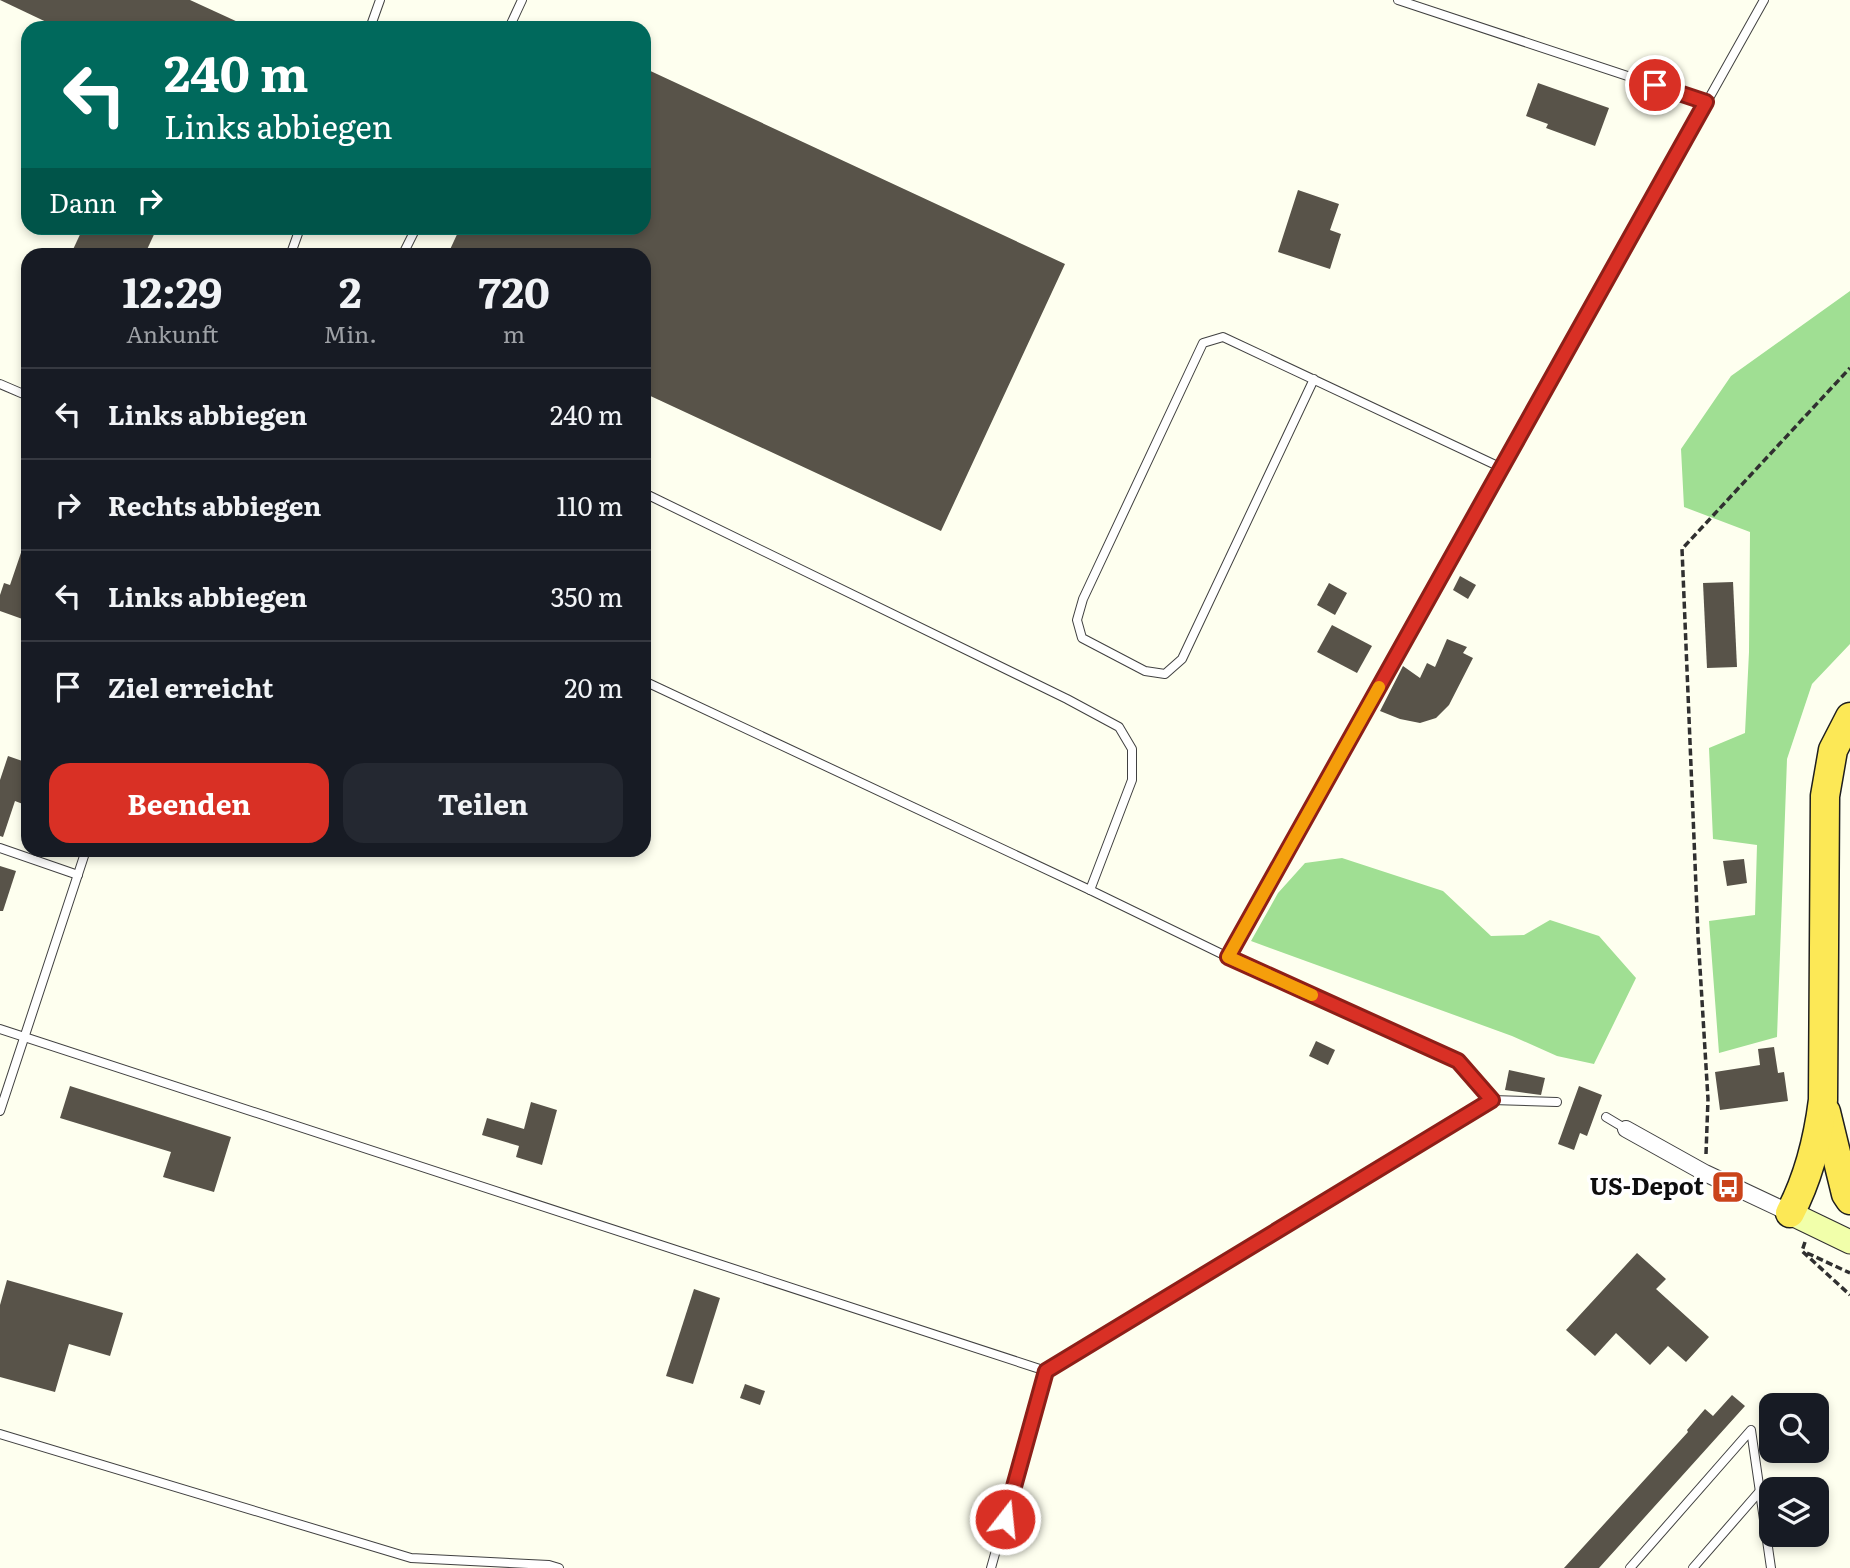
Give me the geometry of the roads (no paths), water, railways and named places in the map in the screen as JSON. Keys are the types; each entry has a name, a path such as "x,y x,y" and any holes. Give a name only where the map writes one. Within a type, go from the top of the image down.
{"highway":[{"path":"1800,1218 1823,1100 1825,796 1833,750 1850,717"},
{"path":"1823,1100 1850,1200"}],"main road":[{"path":"1800,1218 1850,1242"}],"street":[{"path":"1626,1129 1705,1173 1800,1218"}],"lane":[{"path":"372,21 380,0"},
{"path":"512,21 523,0"},
{"path":"1398,0 1706,102"},
{"path":"1228,957 1764,0"},
{"path":"1314,379 1182,659 1165,674 1145,671 1082,638 1077,620 1083,599 1203,342 1223,337 1314,379 1502,468"},
{"path":"0,384 21,393"},
{"path":"651,496 1067,699 1119,727 1132,749 1132,780 1090,890"},
{"path":"651,684 1228,957 1458,1061 1492,1100"},
{"path":"0,848 21,855"},
{"path":"26,857 78,875"},
{"path":"0,1111 84,857"},
{"path":"0,1029 1046,1371"},
{"path":"991,1568 1046,1371 1492,1100 1557,1102"},
{"path":"1606,1117 1626,1129"},
{"path":"1630,1568 1751,1430 1759,1485"},
{"path":"0,1434 411,1559 548,1565 558,1568"},
{"path":"1693,1568 1759,1493"},
{"path":"1768,1547 1771,1568"}],"place":[{"name":"US-Depot","path":"1728,1187"}]}
